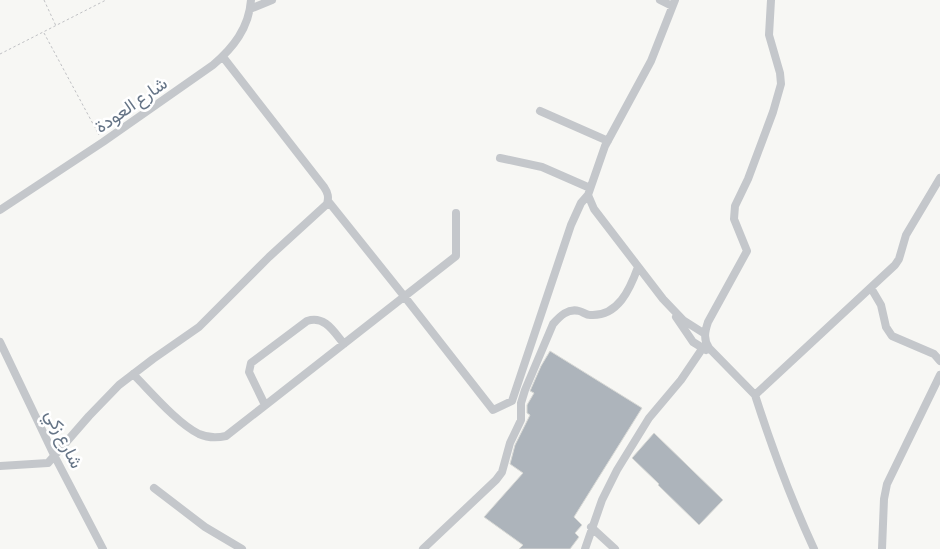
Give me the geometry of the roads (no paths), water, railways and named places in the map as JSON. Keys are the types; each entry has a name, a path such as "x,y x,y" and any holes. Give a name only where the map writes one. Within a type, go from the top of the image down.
{"street":[{"name":"شارع العودة","path":"0,210 189,83 222,57 243,30 250,10 251,0"},
{"path":"250,10 272,0"},
{"path":"222,57 324,187 328,201 493,410 512,401 571,225 589,191 608,141 650,61 673,3 660,0"},
{"path":"771,0 769,35 780,73 781,84 748,179 735,206 734,220 747,251 708,322 705,334 706,344 712,352 755,395 772,450 814,549"},
{"path":"540,111 608,141"},
{"path":"500,158 542,167 589,191 594,209 638,267 683,320 705,334"},
{"path":"755,395 895,265 899,259 906,235 940,178"},
{"path":"0,466 48,463 105,399 133,374 199,327 269,257 323,209 328,201"},
{"path":"133,374 172,413 199,434 219,438 226,436 456,256 456,213"},
{"path":"423,549 496,480 502,472 510,443 521,420 521,403 525,390 559,316 571,311 579,311 587,315 598,315 607,312 623,300 638,267"},
{"path":"871,288 881,305 886,327 892,336 934,354 940,361"},
{"path":"673,310 687,334 702,349 712,352"},
{"path":"265,405 249,372 250,363 312,319 324,322 344,344"},
{"name":"شارع زكي","path":"0,342 102,549"},
{"path":"585,549 591,527 602,500 632,446 649,418 682,380 702,349"},
{"path":"882,549 884,499 887,484 940,375"},
{"path":"154,488 205,527 242,549"},
{"path":"591,527 615,549"}]}
